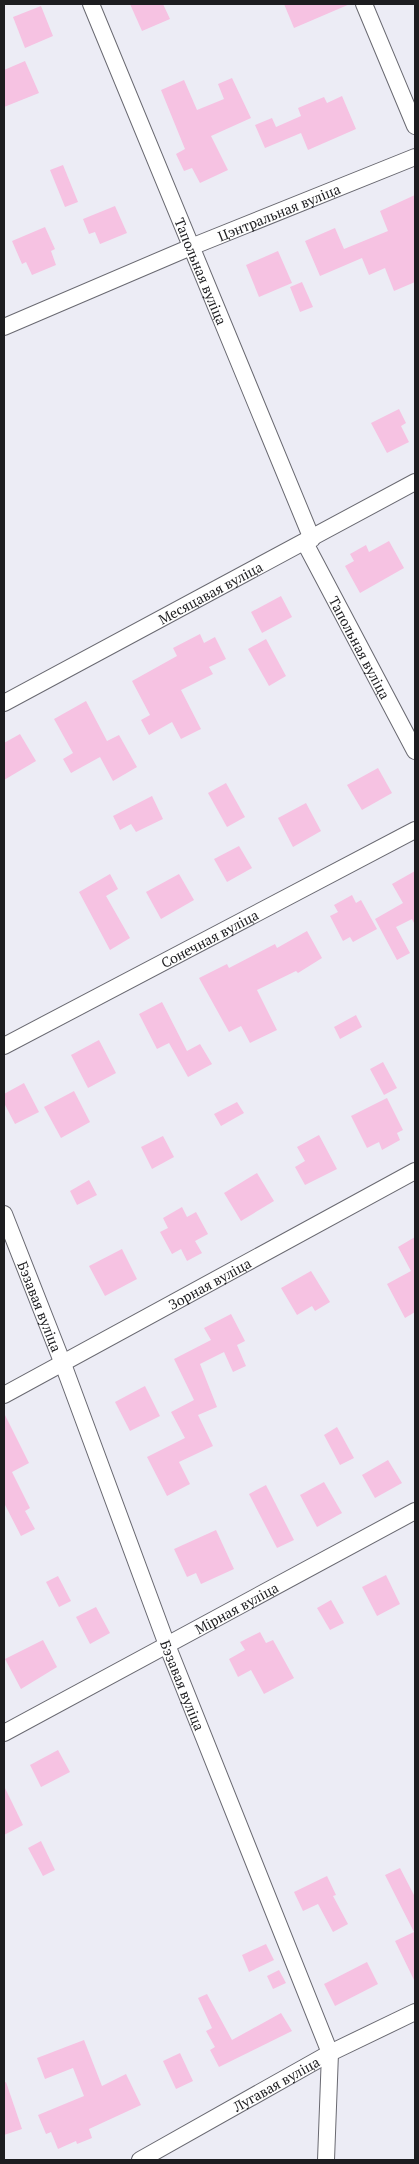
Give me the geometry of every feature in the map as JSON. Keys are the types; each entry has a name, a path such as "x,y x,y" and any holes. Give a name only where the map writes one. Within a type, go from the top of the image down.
{"street":[{"name":"Тапольная вуліца","path":"91,4 191,247 308,541 415,751"},
{"path":"364,4 415,126"},
{"name":"Цэнтральная вуліца","path":"4,327 191,247 415,157"},
{"name":"Месяцавая вуліца","path":"4,704 415,482"},
{"name":"Сонечная вуліца","path":"4,1046 415,830"},
{"name":"Зорная вуліца","path":"4,1395 415,1171"},
{"name":"Бэзавая вуліца","path":"4,1214 63,1364 167,1644 330,2053 326,2160"},
{"name":"Мірная вуліца","path":"4,1733 415,1511"},
{"name":"Лугавая вуліца","path":"140,2160 330,2053 415,2012"}],"building":[{"path":"130,4 163,4 170,19 142,31"},
{"path":"284,4 350,4 294,28"},
{"path":"41,6 53,36 25,48 13,17"},
{"path":"25,61 39,93 4,107 4,70"},
{"path":"232,78 251,118 211,136 228,170 200,183 192,168 184,171 176,154 185,149 161,90 184,80 197,110 224,99 218,84"},
{"path":"342,96 356,129 308,150 301,133 265,148 255,125 272,118 276,127 301,116 298,108 324,97 327,103"},
{"path":"63,165 78,202 65,207 50,170"},
{"path":"415,195 415,282 394,291 385,268 369,275 362,258 320,276 305,241 335,228 344,249 388,231 380,211"},
{"path":"115,206 127,233 100,244 95,232 89,234 83,219"},
{"path":"45,227 55,249 51,251 56,265 32,275 26,262 22,264 12,241"},
{"path":"278,251 292,283 259,297 246,265"},
{"path":"302,282 313,307 300,312 290,287"},
{"path":"399,409 406,423 401,426 409,442 387,453 371,423"},
{"path":"389,541 404,568 360,593 345,566 354,561 350,554 366,545 369,552"},
{"path":"281,596 292,617 262,633 251,612"},
{"path":"200,634 204,643 215,637 226,659 209,667 213,674 181,690 201,729 181,739 172,722 149,735 141,720 150,715 132,681 177,656 173,648"},
{"path":"266,639 286,676 269,686 248,649"},
{"path":"86,701 107,741 119,735 137,767 113,781 100,757 71,773 63,759 73,753 54,719"},
{"path":"20,734 36,761 4,780 4,743"},
{"path":"378,768 392,793 362,810 347,785"},
{"path":"226,783 245,817 227,827 208,793"},
{"path":"152,796 163,819 136,832 131,824 120,830 113,816"},
{"path":"306,803 321,831 293,847 278,818"},
{"path":"239,846 252,868 227,882 214,859"},
{"path":"415,871 415,925 412,919 396,927 410,953 397,960 375,919 403,903 392,884"},
{"path":"110,874 118,889 106,896 130,938 110,950 79,892"},
{"path":"179,874 194,900 161,919 146,892"},
{"path":"352,895 356,903 361,900 377,929 353,942 350,937 343,941 330,916 338,912 334,905"},
{"path":"307,931 322,958 298,973 296,971 257,990 277,1030 250,1043 241,1026 229,1032 199,978 227,964 229,968 275,944 277,948"},
{"path":"162,1002 187,1051 200,1044 212,1064 188,1077 169,1043 157,1049 139,1014"},
{"path":"356,1015 362,1027 340,1039 334,1027"},
{"path":"99,1040 116,1073 88,1088 71,1055"},
{"path":"383,1062 397,1088 384,1095 370,1069"},
{"path":"24,1083 39,1112 15,1124 4,1103 4,1094"},
{"path":"74,1091 90,1122 61,1138 44,1107"},
{"path":"387,1098 403,1130 397,1133 400,1140 382,1150 379,1142 367,1148 351,1116"},
{"path":"237,1102 244,1113 221,1126 214,1114"},
{"path":"319,1135 337,1169 305,1185 295,1167 305,1161 297,1147"},
{"path":"163,1136 174,1157 152,1169 141,1147"},
{"path":"257,1173 274,1201 241,1221 224,1193"},
{"path":"89,1180 97,1195 77,1205 70,1191"},
{"path":"182,1207 187,1217 196,1212 208,1234 195,1241 202,1253 187,1261 181,1249 172,1254 160,1232 168,1228 163,1218"},
{"path":"415,1237 415,1312 405,1318 387,1284 411,1271 398,1247"},
{"path":"122,1249 137,1279 105,1296 89,1266"},
{"path":"311,1271 330,1302 315,1311 312,1306 297,1315 281,1288"},
{"path":"231,1314 245,1341 237,1345 246,1366 233,1372 224,1352 200,1364 217,1407 198,1415 213,1446 179,1462 190,1484 167,1496 147,1457 185,1438 171,1412 194,1400 174,1359 211,1340 204,1328"},
{"path":"145,1386 160,1416 130,1431 115,1402"},
{"path":"4,1413 29,1463 12,1472 30,1508 25,1511 35,1529 21,1536 4,1503"},
{"path":"337,1427 354,1458 340,1465 324,1435"},
{"path":"388,1460 402,1483 375,1498 362,1475"},
{"path":"324,1482 342,1513 317,1527 300,1495"},
{"path":"266,1485 294,1540 277,1548 249,1494"},
{"path":"216,1530 234,1569 201,1584 196,1573 187,1577 174,1549"},
{"path":"386,1575 400,1604 377,1616 362,1587"},
{"path":"58,1576 71,1601 59,1607 46,1582"},
{"path":"331,1600 344,1623 330,1630 317,1608"},
{"path":"96,1607 110,1633 90,1644 76,1617"},
{"path":"260,1632 266,1643 273,1640 294,1678 264,1694 251,1670 238,1677 229,1659 245,1650 240,1642"},
{"path":"43,1640 57,1667 21,1689 5,1659"},
{"path":"58,1750 70,1772 41,1787 30,1765"},
{"path":"4,1786 23,1825 4,1835"},
{"path":"41,1841 55,1870 43,1876 28,1848"},
{"path":"400,1868 415,1897 415,1982 395,1941 414,1932 385,1875"},
{"path":"327,1876 336,1895 333,1896 348,1924 333,1932 318,1904 303,1911 294,1892"},
{"path":"266,1944 274,1960 249,1972 242,1955"},
{"path":"367,1962 378,1984 335,2006 324,1984"},
{"path":"279,1970 286,1983 273,1989 267,1976"},
{"path":"207,1994 232,2040 281,2013 292,2031 219,2067 210,2050 215,2047 206,2031 212,2028 198,1998"},
{"path":"84,2040 102,2086 126,2074 141,2105 89,2129 92,2138 77,2144 76,2141 58,2149 51,2132 46,2134 38,2115 84,2096 73,2068 45,2079 37,2058"},
{"path":"180,2053 193,2081 176,2089 163,2061"},
{"path":"6,2082 22,2129 4,2135 4,2083"}]}
